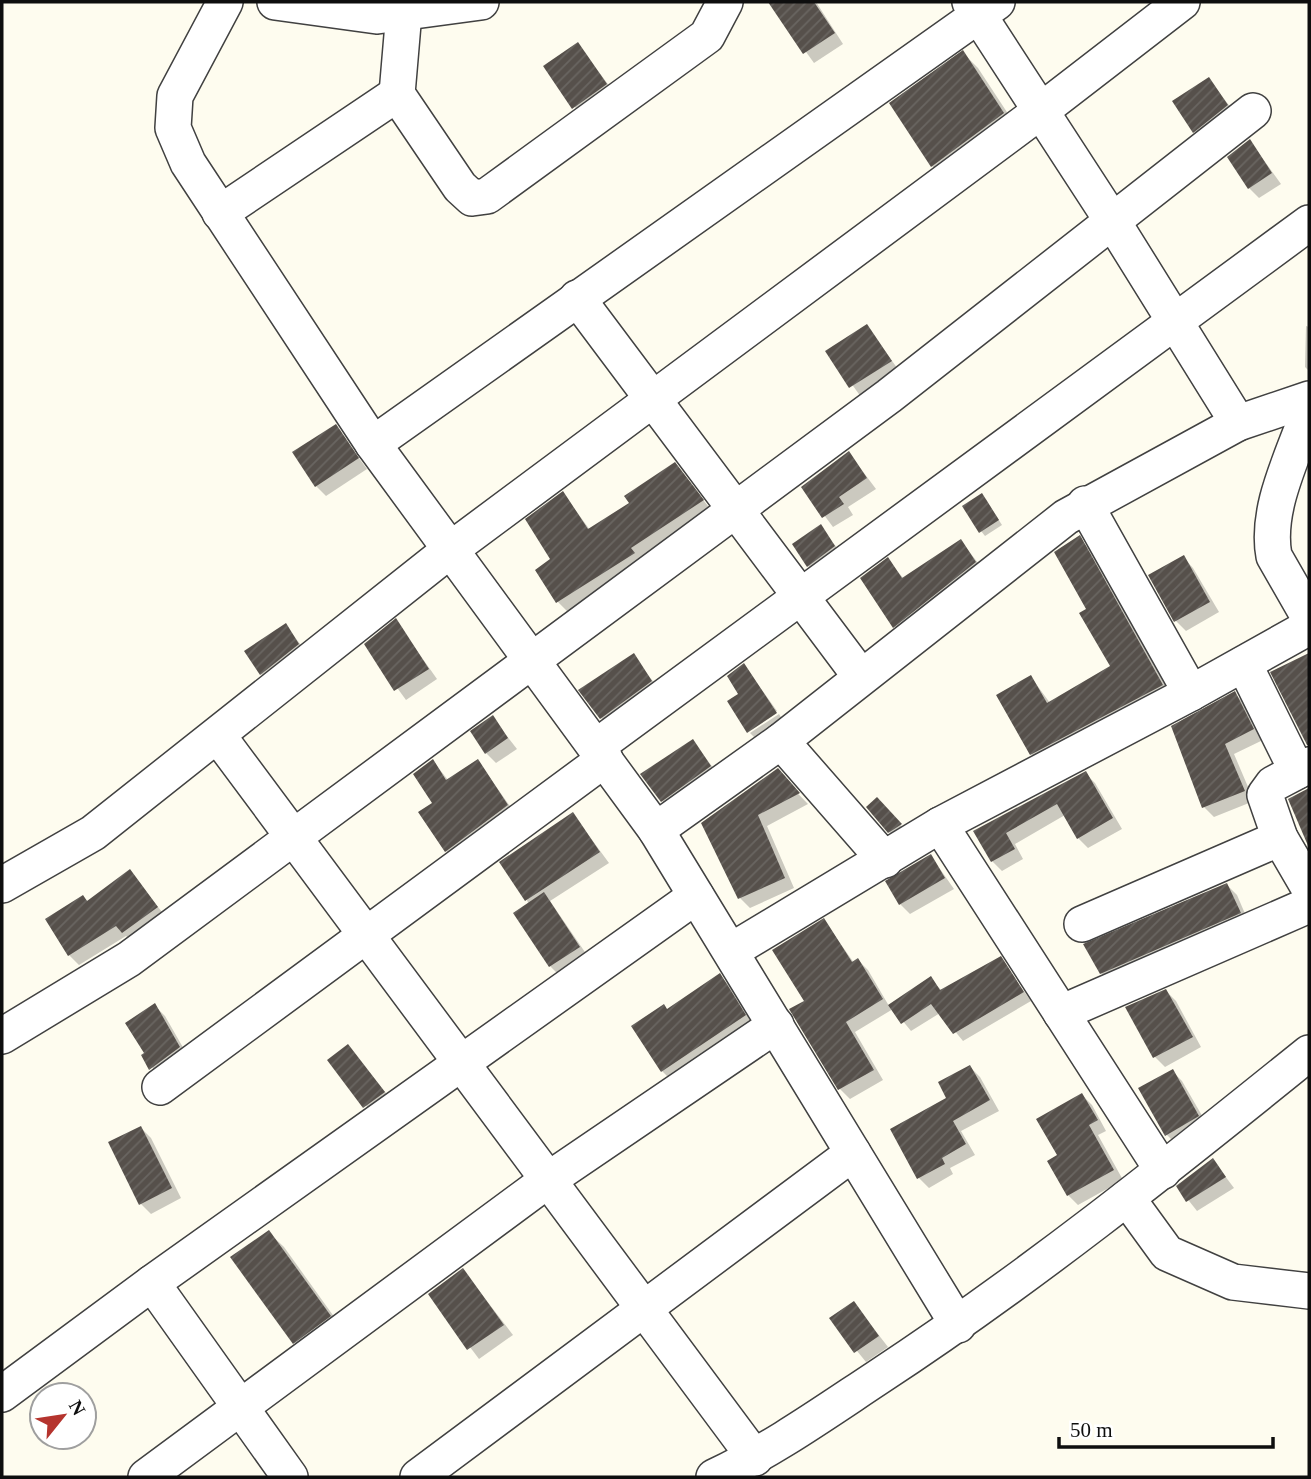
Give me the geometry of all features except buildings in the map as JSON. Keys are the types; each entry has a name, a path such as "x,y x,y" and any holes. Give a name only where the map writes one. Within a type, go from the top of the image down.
{"street":[{"path":"225,2 175,96 173,128 188,163 373,444 656,830 958,1325"},
{"path":"275,2 377,16 481,2"},
{"path":"404,12 397,94 460,187 472,198 487,196 707,36 726,2"},
{"path":"2,885 93,833 219,737 450,550 1042,110 1182,2"},
{"path":"373,444 982,6 1042,110 1238,423"},
{"path":"220,213 397,94"},
{"path":"2,1036 129,959 889,396 1253,111"},
{"path":"160,1087 366,935 800,598 1309,223"},
{"path":"577,298 861,677"},
{"path":"656,830 780,741 1085,504 1238,423 1309,399"},
{"path":"1309,410 1272,526 1274,556 1309,617"},
{"path":"1085,504 1191,693"},
{"path":"731,951 885,860 940,824 1191,693 1309,627"},
{"path":"1244,664 1303,768 1273,784 1265,795 1280,838 1309,888"},
{"path":"219,737 755,1458"},
{"path":"780,741 885,860"},
{"path":"940,824 1163,1171"},
{"path":"1082,924 1280,838"},
{"path":"2,1394 152,1283 696,896"},
{"path":"1060,1013 1309,905"},
{"path":"146,1477 548,1180 776,1025"},
{"path":"715,1477 755,1458 958,1325 1163,1171 1309,1053"},
{"path":"418,1477 853,1153"},
{"path":"1127,1198 1167,1253 1233,1282 1309,1291"},
{"path":"152,1283 290,1477"}]}
